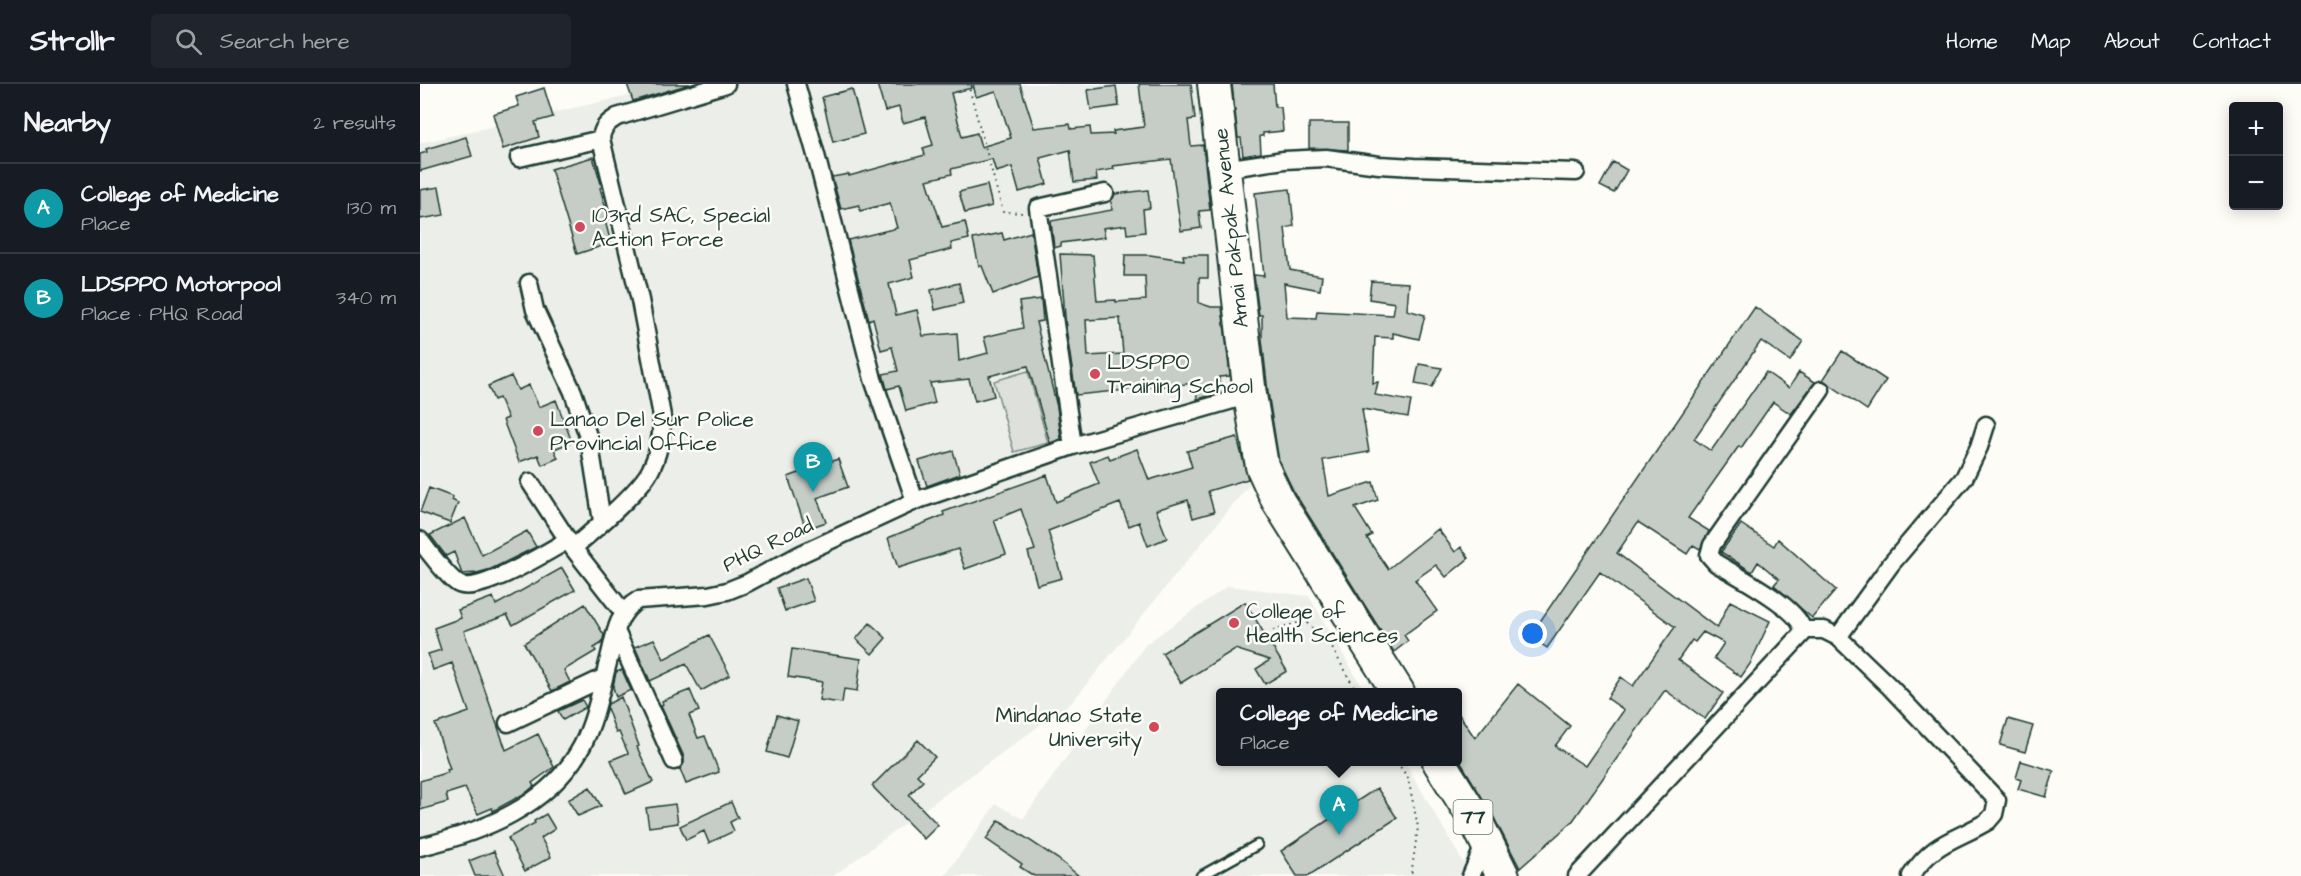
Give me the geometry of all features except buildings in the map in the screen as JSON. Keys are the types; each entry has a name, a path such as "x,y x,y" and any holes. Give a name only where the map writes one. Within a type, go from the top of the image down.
{"highway":[{"name":"Amai Pakpak Avenue","path":"1214,84 1250,395 1262,466 1268,483 1395,688"},
{"name":"77","path":"1441,766 1486,841 1503,876"}],"street":[{"path":"420,540 456,583 471,587 570,544 602,521 635,490 650,472 662,434 662,416 640,300 601,139 602,131 608,122 617,117 726,84"},
{"path":"796,84 873,379 915,501"},
{"path":"519,158 601,139"},
{"path":"1224,169 1284,160 1326,158 1414,167 1576,172"},
{"path":"1073,446 1038,208 1105,193"},
{"path":"529,283 535,310 573,392 589,439 602,521"},
{"path":"1804,630 1785,606 1716,563 1709,555 1712,545 1821,390"},
{"name":"PHQ Road","path":"623,612 638,600 708,595 727,591 915,501 1073,446 1250,395"},
{"path":"1838,637 1892,564 1964,478 1979,447 1986,425"},
{"path":"420,847 482,828 525,807 549,788 567,768 582,746 623,612 570,544 530,482"},
{"path":"1804,630 1824,630 1838,637 1890,687 1997,801 1994,814 1988,821 1930,852 1911,876"},
{"path":"1577,876 1798,640 1804,630"},
{"path":"616,631 674,761"},
{"path":"508,723 603,678"},
{"path":"1471,876 1486,841"}],"lane":[{"path":"1201,876 1257,845"}],"path":[{"path":"968,84 1003,212 1023,214 1038,208"},
{"path":"1273,630 1305,621 1332,648 1354,688"},
{"path":"1400,766 1408,778 1418,827 1411,876"}],"shaded area":[{"path":"679,84 1203,84 1257,475 1073,701 833,876 420,876 420,143"},
{"path":"1028,371 1048,443 1014,452 994,381"},
{"name":"Mindanao State University","path":"1228,586 1309,596 1363,688 1216,688 1216,766 1407,766 1471,876 945,876 996,804 1023,819 1146,644"}],"place":[{"name":"103rd SAC, Special Action Force","path":"580,227"},
{"name":"LDSPPO Training School","path":"1095,374"},
{"name":"Lanao Del Sur Police Provincial Office","path":"538,431"},
{"name":"LDSPPO Motorpool","path":"813,492"},
{"name":"College of Health Sciences","path":"1234,623"},
{"name":"Mindanao State University","path":"1154,727"},
{"name":"College of Medicine","path":"1339,835"}]}
